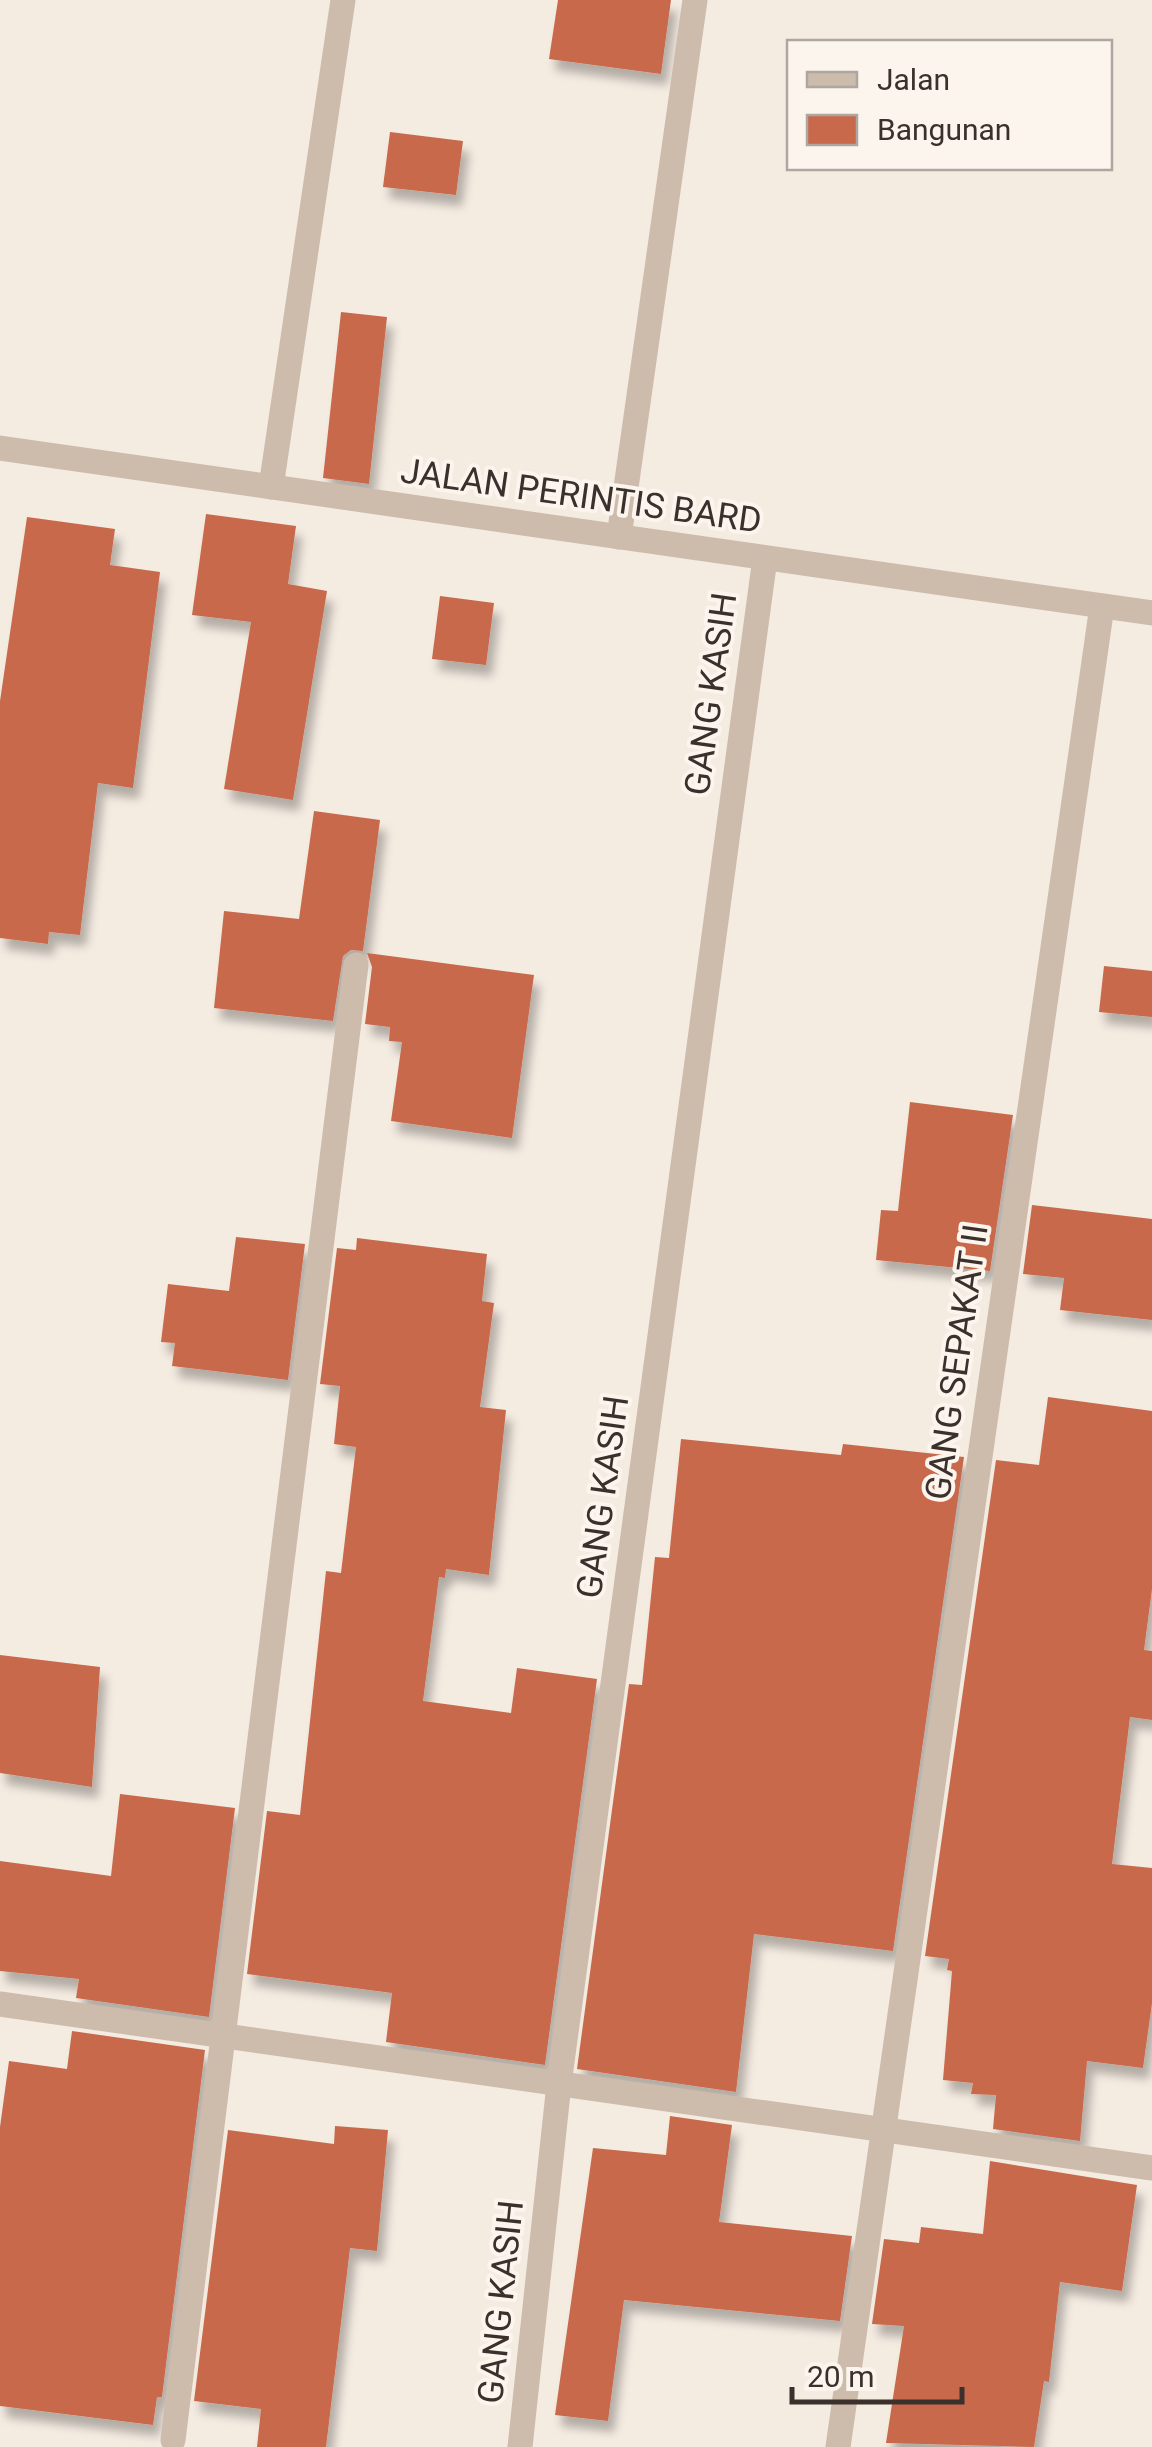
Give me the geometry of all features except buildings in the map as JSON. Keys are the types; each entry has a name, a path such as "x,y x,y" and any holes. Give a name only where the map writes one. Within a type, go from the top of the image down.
{"street":[{"path":"271,487 343,0"},
{"path":"618,537 694,0"},
{"name":"JALAN PERINTIS BARD","path":"0,448 1152,613"},
{"name":"GANG KASIH","path":"520,2447 559,2084 765,558"},
{"name":"GANG SEPAKAT II","path":"838,2447 1102,606"},
{"path":"173,2440 356,965"},
{"path":"0,2004 1152,2168"}]}
